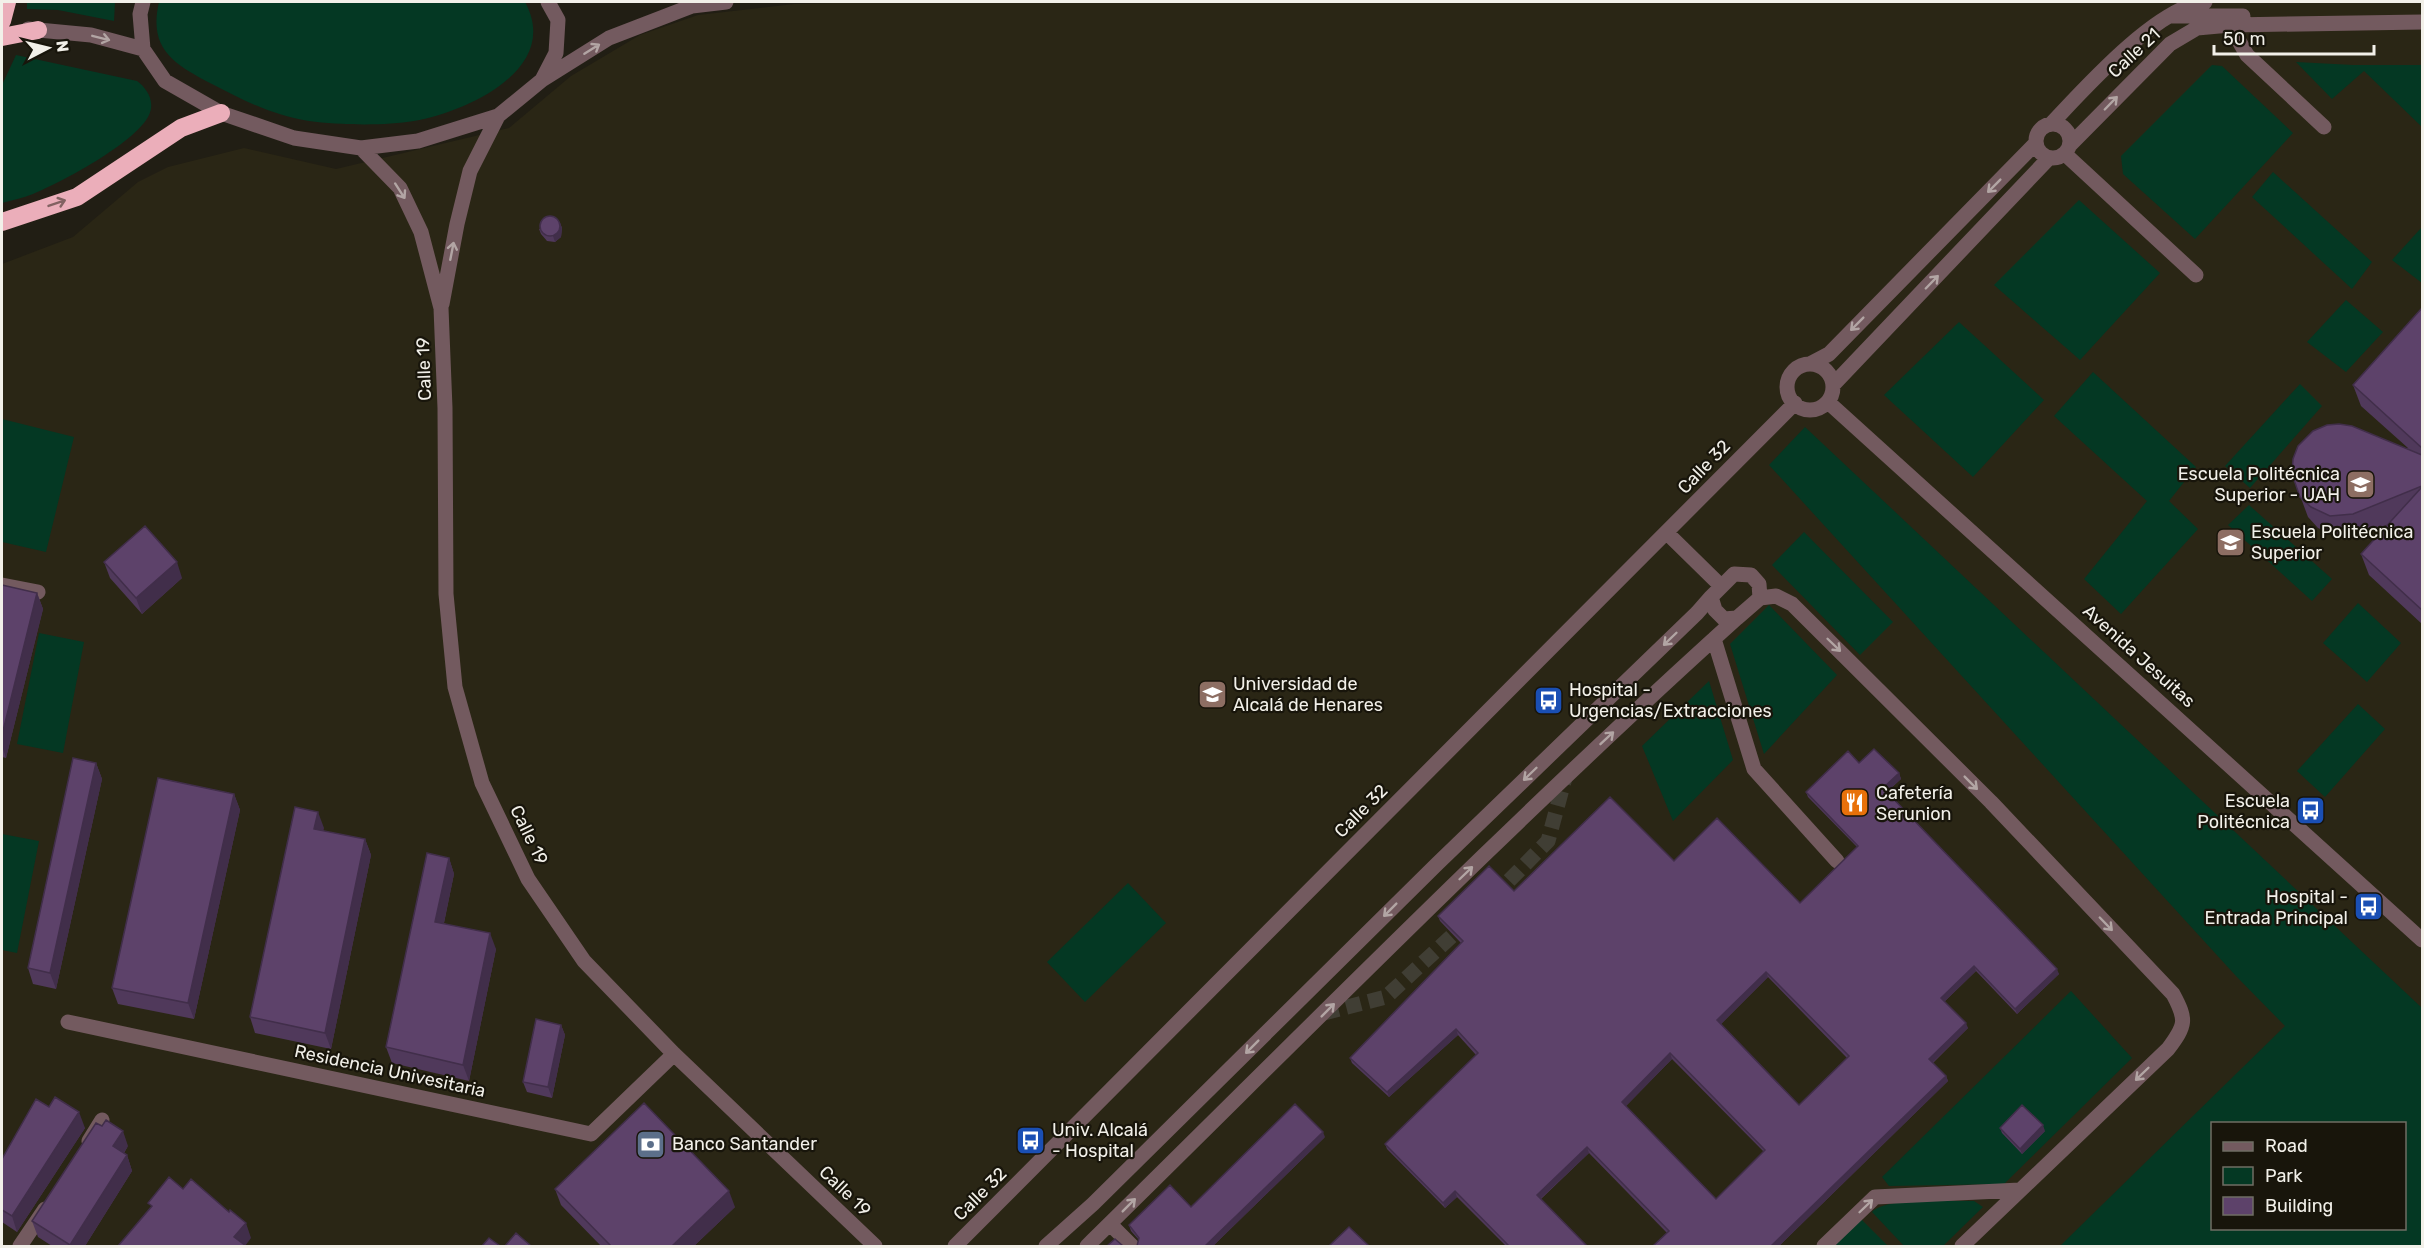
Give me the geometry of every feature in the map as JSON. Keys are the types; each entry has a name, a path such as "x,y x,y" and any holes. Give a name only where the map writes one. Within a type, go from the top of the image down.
{"highway":[{"path":"2,21 7,2"},
{"path":"2,37 38,30"},
{"path":"2,222 77,197 181,128 221,113"}],"street":[{"path":"143,2 140,14 142,49 165,81 221,113 294,138 361,148 418,141 498,116 542,80 609,38 692,6 726,2"},
{"path":"542,80 556,52 558,20 548,2"},
{"name":"Calle 21","path":"2051,124 2156,22 2193,3 2205,2"},
{"name":"Calle 21","path":"2169,16 2422,16"},
{"name":"Calle 21","path":"2068,149 2170,44 2197,28 2422,22"},
{"path":"2230,26 2247,55 2324,127"},
{"path":"2,27 92,35 142,49"},
{"name":"Calle 19","path":"441,308 470,171 498,116"},
{"path":"2068,149 2057,158 2043,156 2036,144 2037,135 2042,127 2051,124 2059,125 2066,130 2068,149 2196,275"},
{"path":"1810,364 1818,365 1826,370 1833,385 1828,402 1812,410 1795,404 1789,396 1787,387 1794,371 1829,354 2036,144"},
{"name":"Calle 19","path":"361,148 400,188 422,232 441,308 445,408 446,594 455,687 482,783 528,879 584,962 674,1054 875,1246"},
{"path":"1833,385 2049,158"},
{"name":"Avenida Jesuitas","path":"1828,402 2422,940"},
{"name":"Calle 32","path":"955,1246 1795,404"},
{"path":"1667,533 1716,592 1715,610 1724,620 1737,618"},
{"path":"1046,1246 1093,1204 1437,864 1697,613 1734,574 1751,574 1759,584 1760,598"},
{"path":"2,585 38,592"},
{"path":"1087,1246 1454,885 1714,639 1760,598 1776,596 1792,604 1999,811 2173,994 2183,1012 2181,1031 2168,1048 1962,1246"},
{"path":"1714,639 1754,769 1837,861"},
{"name":"Residencia Univesitaria","path":"68,1022 591,1134 674,1054"},
{"path":"83,1149 102,1120"},
{"path":"1824,1246 1875,1197 2020,1190"},
{"path":"20,1246 52,1198"},
{"path":"1110,1224 1132,1246"}],"shaded area":[{"name":"Universidad de Alcalá de Henares","path":"873,2 2422,2 2422,1246 2,1246 2,264 73,237 138,182 168,167 244,148 336,169 509,128 571,76 640,35 698,15 794,4"}],"green space":[{"path":"27,2 115,2 114,21 58,10 27,9"},
{"path":"159,2 525,2 533,26 531,48 520,67 503,83 482,97 435,116 402,123 309,121 259,107 198,77 176,62 167,53 157,32"},
{"path":"16,55 137,81 150,97 151,107 148,117 140,128 96,161 46,188 2,203 2,85"},
{"path":"2296,62 2422,65 2422,127 2364,71 2332,99"},
{"path":"2212,65 2222,66 2293,133 2195,239 2123,174 2121,156"},
{"path":"2273,172 2372,262 2352,289 2252,197"},
{"path":"2079,200 2160,273 2080,360 1994,285"},
{"path":"2422,227 2422,283 2392,260"},
{"path":"2346,300 2383,332 2346,372 2307,342"},
{"path":"1959,322 2044,400 1973,477 1884,395"},
{"path":"2093,372 2196,467 2169,501 2198,529 2121,614 2084,579 2147,501 2054,416"},
{"path":"2300,384 2322,406 2250,488 2225,466"},
{"path":"2,419 74,437 46,552 2,542"},
{"path":"1805,427 2422,1008 2422,1246 2060,1246 2285,1026 2236,976 1769,465"},
{"path":"2249,505 2332,579 2312,601 2228,525"},
{"path":"1804,532 1893,622 1860,655 1772,565"},
{"path":"2358,603 2401,643 2367,682 2323,643"},
{"path":"1769,605 1837,675 1764,754 1730,644"},
{"path":"39,633 84,642 63,753 17,744"},
{"path":"1709,681 1733,760 1673,821 1642,746"},
{"path":"2358,704 2385,729 2325,797 2297,771"},
{"path":"2,834 39,841 17,953 2,950"},
{"path":"1128,883 1166,923 1085,1002 1047,962"},
{"path":"2071,991 2132,1058 2004,1184 1889,1186 1882,1177"},
{"path":"1974,1201 1983,1207 1943,1246 1904,1246 1872,1212 1880,1207 1905,1202"},
{"path":"1861,1219 1888,1246 1832,1246"}],"building":[{"path":"546,216 554,216 560,222 560,230 554,236 546,236 540,230 540,222"},
{"path":"2422,308 2422,448 2353,385"},
{"path":"2327,425 2352,426 2422,455 2422,486 2353,514 2330,516 2311,507 2300,497 2292,474 2293,459 2298,446 2313,431"},
{"path":"2422,487 2422,610 2361,554"},
{"path":"145,526 177,562 136,598 104,562"},
{"path":"2,585 37,593 2,735"},
{"path":"1874,749 1899,773 1883,788 2057,969 2015,1009 1974,966 1941,998 1966,1023 1929,1059 1946,1076 1771,1246 1653,1246 1669,1231 1587,1147 1537,1195 1587,1246 1509,1246 1455,1191 1443,1203 1385,1144 1478,1053 1456,1029 1387,1092 1350,1058 1463,941 1438,916 1489,866 1514,891 1610,797 1674,861 1717,818 1800,903 1858,846 1806,792 1848,751 1859,763","holes":["1766,972 1849,1056 1799,1105 1717,1020","1670,1053 1765,1150 1716,1199 1622,1102"]},
{"path":"73,758 96,763 50,973 28,968"},
{"path":"158,778 234,794 188,1003 112,988"},
{"path":"295,807 318,812 314,829 365,839 325,1033 250,1017"},
{"path":"427,853 449,858 435,922 490,933 463,1065 386,1047"},
{"path":"536,1019 561,1025 548,1087 523,1082"},
{"path":"55,1097 79,1112 12,1216 2,1210 2,1159 36,1099 49,1107"},
{"path":"644,1103 729,1191 672,1246 611,1246 555,1189"},
{"path":"1295,1104 1323,1132 1205,1246 1137,1246 1139,1238 1129,1225 1170,1185 1191,1207"},
{"path":"2022,1105 2043,1125 2020,1149 2000,1128"},
{"path":"106,1120 123,1131 113,1146 127,1155 70,1245 32,1221 96,1123 102,1126"},
{"path":"169,1177 183,1189 191,1179 229,1212 230,1210 246,1223 234,1237 246,1246 118,1246 152,1206 148,1203"},
{"path":"1349,1227 1369,1246 1329,1246"},
{"path":"516,1233 531,1246 505,1246"},
{"path":"489,1238 500,1246 482,1246"},
{"path":"1115,1239 1123,1246 1107,1246"}],"tunnel":[{"path":"1493,897 1548,841 1565,778"},
{"path":"1324,1013 1386,997 1467,922"}],"place":[{"name":"Escuela Politécnica Superior - UAH","path":"2361,484"},
{"name":"Escuela Politécnica Superior","path":"2230,542"},
{"name":"Universidad de Alcalá de Henares","path":"1212,694"},
{"name":"Hospital - Urgencias/Extracciones","path":"1548,700"},
{"name":"Cafetería Serunion","path":"1855,803"},
{"name":"Escuela Politécnica","path":"2311,811"},
{"name":"Hospital - Entrada Principal","path":"2369,907"},
{"name":"Univ. Alcalá - Hospital","path":"1031,1140"},
{"name":"Banco Santander","path":"651,1144"}]}
